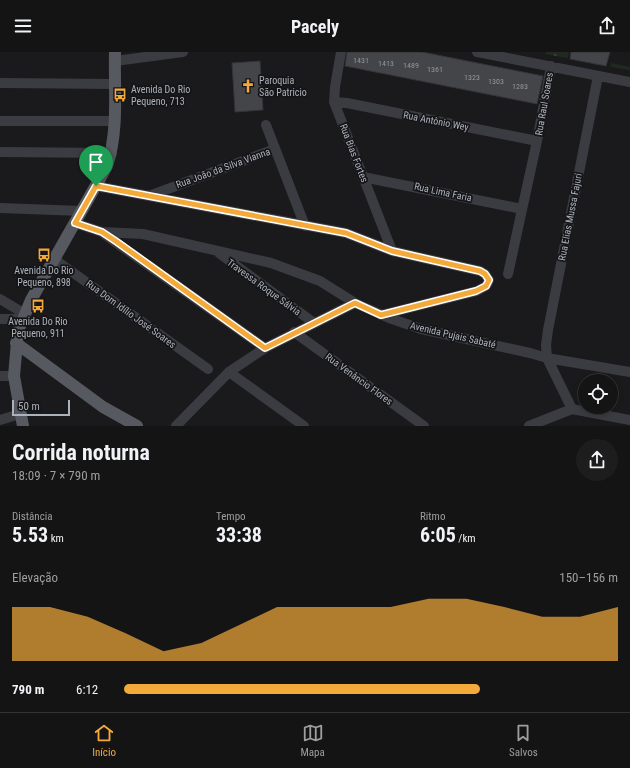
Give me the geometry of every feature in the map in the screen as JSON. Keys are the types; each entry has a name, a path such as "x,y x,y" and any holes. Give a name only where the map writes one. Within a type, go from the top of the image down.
{"main road":[{"path":"24,426 20,414 14,376 16,343 24,316 54,259 107,166 112,153 115,56"},
{"path":"16,343 103,407 137,426"}],"street":[{"path":"115,56 183,52"},
{"name":"Rua Bias Fortes","path":"341,52 334,102 392,251"},
{"path":"478,52 507,55 551,66 630,82"},
{"name":"Rua Raul Soares","path":"508,274 537,141 551,66"},
{"name":"Rua Elias Mussa Fajuri","path":"547,358 546,344 548,330 598,76"},
{"path":"0,83 114,84"},
{"name":"Rua Antônio Wey","path":"334,102 347,103 537,141"},
{"path":"0,121 114,121"},
{"path":"266,125 305,226"},
{"name":"Rua João da Silva Vianna","path":"148,196 275,149"},
{"path":"0,152 112,153"},
{"name":"Rua Lima Faria","path":"363,177 522,209"},
{"path":"96,186 346,233 392,251 480,271 485,274 489,280 486,286 476,291 381,315"},
{"path":"0,208 82,211"},
{"name":"Avenida Pujais Sabaté","path":"75,223 102,232 143,234 271,263 291,269 320,281 355,303 381,315 421,329 547,358 630,372"},
{"path":"102,232 265,348"},
{"name":"Travessa Roque Sálvia","path":"215,251 314,323"},
{"name":"Rua Dom Idílio José Soares","path":"54,259 208,370"},
{"path":"0,299 24,316"},
{"path":"176,426 229,372 265,348 294,332 355,303"},
{"path":"0,319 24,316"},
{"name":"Rua Venâncio Flores","path":"294,332 424,426"},
{"path":"547,358 572,409"},
{"path":"229,372 304,426"},
{"path":"0,376 14,376"},
{"path":"529,426 572,409 630,420"},
{"path":"0,420 20,414"}],"green space":[{"path":"546,52 569,52 568,58 545,54"},
{"path":"611,63 630,67 630,70 611,67"}],"building":[{"path":"347,52 422,52 543,76 537,104 345,66"},
{"path":"571,52 610,52 606,66 570,59"},
{"name":"Paroquia São Patricio","path":"260,61 263,110 235,112 232,63"}],"place":[{"name":"Paroquia São Patricio","path":"248,86"},
{"name":"Avenida Do Rio Pequeno, 713","path":"120,95"},
{"name":"Avenida Do Rio Pequeno, 898","path":"44,255"},
{"name":"Avenida Do Rio Pequeno, 911","path":"38,306"}],"route":[{"path":"96,186 346,233 368,240 392,251 480,271 488,277 489,280 486,286 476,291 381,315 355,303 294,332 265,348 102,232 75,223 96,186"}]}
